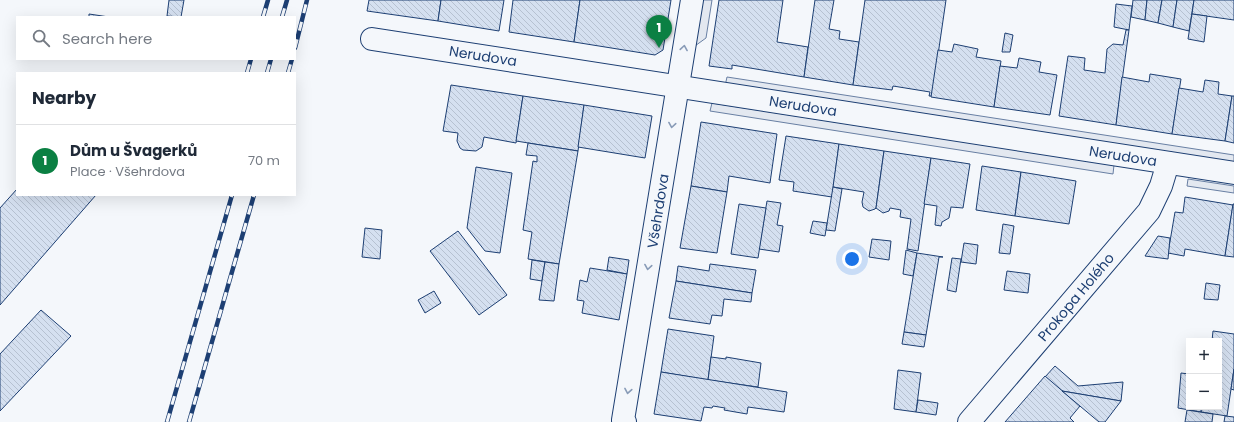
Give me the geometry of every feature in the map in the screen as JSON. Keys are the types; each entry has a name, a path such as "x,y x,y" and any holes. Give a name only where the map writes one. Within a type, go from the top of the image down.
{"street":[{"name":"Všehrdova","path":"625,422 623,420 624,412 692,0"},
{"name":"Nerudova","path":"372,39 1234,173"},
{"name":"Prokopa Holého","path":"969,422 1149,211 1161,186 1168,163"}],"shaded area":[{"path":"696,0 712,0 706,38 688,51"},
{"path":"727,77 1234,155 1234,164 725,86"},
{"path":"712,103 1114,165 1113,174 710,111"},
{"path":"1188,179 1234,186 1234,193 1187,186"}],"building":[{"path":"169,0 184,0 181,16 167,16"},
{"path":"369,0 441,0 438,21 367,11"},
{"path":"441,0 504,0 499,31 438,21"},
{"path":"513,0 580,0 574,42 509,32"},
{"path":"580,0 671,0 663,50 655,55 574,42"},
{"path":"719,0 783,0 777,42 808,47 804,77 732,65 732,69 709,66"},
{"path":"815,0 834,0 829,29 840,31 839,39 859,42 853,85 804,77"},
{"path":"865,0 946,0 932,96 929,96 930,92 893,86 892,90 853,85"},
{"path":"1133,0 1147,0 1145,20 1131,17"},
{"path":"1147,0 1162,0 1158,23 1145,20"},
{"path":"1162,0 1177,0 1173,27 1158,23"},
{"path":"1177,0 1194,0 1189,31 1173,27"},
{"path":"1194,0 1234,0 1234,20 1192,14"},
{"path":"1116,4 1132,6 1129,30 1114,27"},
{"path":"89,14 102,16 89,16"},
{"path":"1192,14 1207,16 1204,42 1188,39"},
{"path":"1126,30 1129,30 1116,125 1059,116 1068,56 1085,58 1084,70 1105,73 1107,49 1113,44 1123,45"},
{"path":"1005,33 1013,35 1010,52 1002,52"},
{"path":"954,44 978,49 976,57 1001,61 994,107 931,97 938,50 952,52"},
{"path":"1019,58 1041,62 1039,72 1057,75 1050,115 994,107 1000,66 1017,68"},
{"path":"1150,74 1181,79 1172,134 1116,125 1122,77 1149,82"},
{"path":"1205,80 1219,82 1218,94 1232,96 1225,141 1172,134 1179,88 1203,92"},
{"path":"451,85 523,96 516,143 484,137 482,147 476,151 463,150 460,148 457,141 458,133 443,131"},
{"path":"523,96 584,105 578,151 516,141"},
{"path":"1232,96 1234,96 1234,143 1225,141"},
{"path":"584,105 652,116 645,158 578,147"},
{"path":"701,122 777,134 770,183 729,176 727,192 691,186"},
{"path":"786,136 839,144 832,197 793,191 794,182 779,180"},
{"path":"528,143 578,151 559,264 528,259 532,232 523,230 533,161 537,162 537,156 526,155"},
{"path":"839,144 884,151 875,209 869,211 863,207 862,202 864,192 833,187"},
{"path":"884,151 931,158 918,251 907,249 911,219 900,217 901,210 890,208 889,211 883,213 876,208"},
{"path":"931,158 970,164 963,208 951,207 949,218 942,222 941,226 935,225 937,206 924,204"},
{"path":"982,166 1021,172 1015,216 976,210"},
{"path":"476,167 512,173 500,253 485,251 467,228"},
{"path":"1021,172 1076,181 1069,224 1015,216"},
{"path":"691,186 727,192 717,253 680,248"},
{"path":"833,187 842,189 835,231 826,230"},
{"path":"16,190 16,196 95,196 0,305 0,208"},
{"path":"1185,197 1233,205 1225,256 1185,249 1184,256 1168,253 1175,212 1183,213"},
{"path":"767,201 781,203 777,225 783,226 779,252 759,249"},
{"path":"739,204 766,208 758,258 731,254"},
{"path":"1234,204 1234,257 1225,256"},
{"path":"813,221 827,223 825,236 810,233"},
{"path":"1003,224 1014,226 1010,254 999,253"},
{"path":"365,228 382,230 380,259 362,257"},
{"path":"458,231 507,295 479,315 430,251"},
{"path":"1158,236 1170,238 1168,259 1145,256"},
{"path":"872,239 891,241 889,260 869,257"},
{"path":"964,243 978,245 976,264 961,262"},
{"path":"906,250 917,253 913,276 903,274"},
{"path":"917,253 943,257 939,257 926,335 904,332"},
{"path":"609,257 629,260 627,274 607,270"},
{"path":"952,258 961,259 956,292 947,290"},
{"path":"532,260 545,262 542,281 530,279"},
{"path":"545,262 559,264 554,301 539,300"},
{"path":"710,264 756,270 752,293 676,281 678,266 709,271"},
{"path":"590,268 627,274 619,320 582,313 584,301 577,300 580,280 587,282"},
{"path":"1007,271 1030,274 1028,293 1004,290"},
{"path":"676,281 752,293 751,302 724,299 722,316 712,315 710,324 669,318"},
{"path":"1206,283 1220,285 1218,300 1204,299"},
{"path":"434,291 441,303 425,313 418,300"},
{"path":"41,310 71,336 0,411 0,354"},
{"path":"668,329 714,336 708,380 661,372"},
{"path":"1213,331 1234,334 1234,369 1227,416 1201,412 1201,410 1222,410 1222,338 1212,338"},
{"path":"904,332 926,335 924,347 902,344"},
{"path":"711,357 726,359 726,357 761,363 758,387 708,380"},
{"path":"1055,366 1078,386 1123,382 1121,401 1062,391 1045,377"},
{"path":"1234,369 1234,390 1231,389"},
{"path":"898,370 921,373 916,412 894,409"},
{"path":"661,372 787,392 784,412 748,407 747,414 724,410 725,408 713,406 712,408 704,407 701,421 654,414"},
{"path":"1181,373 1186,374 1186,409 1178,408"},
{"path":"1045,376 1080,406 1070,418 1074,422 1005,422"},
{"path":"1062,391 1121,401 1105,422 1099,422"},
{"path":"918,400 938,403 936,415 916,412"},
{"path":"1187,410 1213,414 1212,422 1185,422"},
{"path":"1190,410 1201,410 1201,412"},
{"path":"1225,416 1234,417 1234,422 1224,422"}],"railway":[{"path":"263,16 268,0"},
{"path":"282,16 287,0"},
{"path":"296,44 307,0"},
{"path":"247,72 251,60"},
{"path":"267,72 271,60"},
{"path":"288,72 292,60"},
{"path":"167,422 232,196"},
{"path":"189,422 254,196"}],"place":[{"name":"Dům u Švagerků","path":"659,48"}]}
